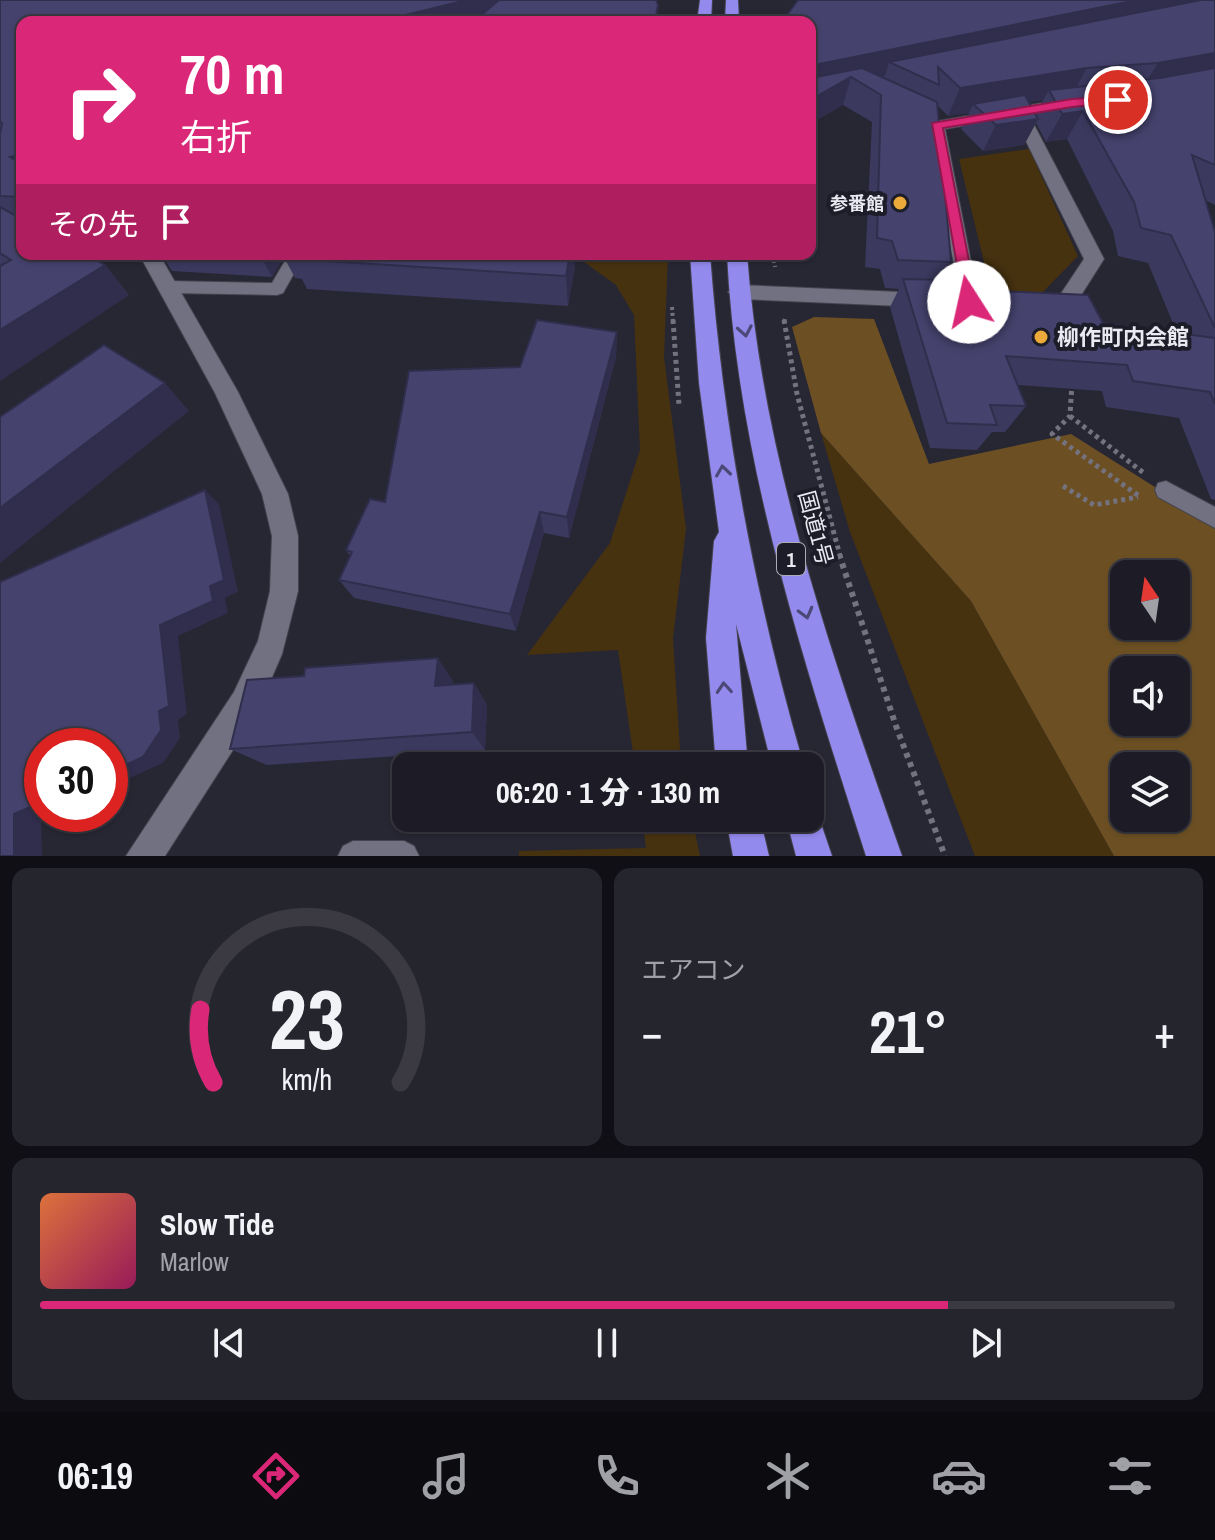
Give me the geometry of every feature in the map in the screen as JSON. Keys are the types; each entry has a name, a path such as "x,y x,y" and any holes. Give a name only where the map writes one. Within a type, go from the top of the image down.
{"highway":[{"path":"700,260 704,342 729,512 768,699 784,752"},
{"name":"国道1号","path":"737,260 738,292 773,493 825,682 884,856"},
{"path":"729,512 721,638 731,752"},
{"path":"746,832 751,856"},
{"path":"807,832 814,856"}],"street":[{"path":"896,106 936,126 1086,102"},
{"path":"1020,113 1094,259 1064,306 1033,305"},
{"path":"738,292 962,301 936,126"},
{"path":"144,856 245,703 272,644 284,591 285,536 275,494 226,392 152,260"}],"lane":[{"path":"168,287 277,289 294,260"},
{"path":"1166,490 1215,518"},
{"path":"353,856 404,856"}],"path":[{"path":"788,316 783,326 815,469 876,669 945,856"},
{"path":"1063,486 1094,505 1140,496 1108,478 1074,446 1052,434 1070,416 1073,379"},
{"path":"1070,416 1166,490"}],"shaded area":[{"path":"1029,149 1078,256 1041,294 991,291 959,159"},
{"path":"581,260 668,260 664,357 686,529 673,638 680,752 633,752 618,650 527,655 610,543 640,450 634,315 616,285"},
{"path":"814,317 874,319 929,464 1071,434 1215,525 1215,856 1114,856 971,601 821,433 792,327"},
{"path":"821,433 971,601 1114,856 975,856 850,532"},
{"path":"644,832 695,832 700,856 519,856 519,851 646,848"}],"building":[{"path":"0,0 467,0 402,16 16,16 16,156 10,157 16,160 16,197 0,196"},
{"path":"499,0 656,0 658,5 656,16 480,16"},
{"path":"798,0 1137,0 816,65 816,16 786,16"},
{"path":"1201,0 1215,0 1215,53 1158,63 1087,68 960,88 938,67 939,85 889,62"},
{"path":"862,68 937,102 951,262 898,260 892,241 877,238 881,95 851,77 816,97 816,77"},
{"path":"1215,68 1215,165 1192,155 1215,232 1215,328 1171,235 1141,228 1134,202 1083,111 1062,114 1049,90 1160,78"},
{"path":"1025,95 1038,119 996,125 973,104"},
{"path":"0,207 16,216 16,260 96,260 105,265 0,330 0,266 11,260 0,253"},
{"path":"309,260 569,260 566,276"},
{"path":"903,279 952,280 952,289 1088,295 1103,323 1215,338 1215,404 1210,392 1133,381 1127,365 1006,356 1026,406 990,405 997,425 947,423"},
{"path":"537,320 617,332 567,517 540,512 510,614 339,580 352,552 346,550 370,499 385,502 409,371 520,367"},
{"path":"104,345 165,383 0,508 0,417"},
{"path":"205,490 224,580 210,586 213,601 160,625 169,706 159,711 161,730 143,757 128,764 128,728 24,728 24,810 14,814 14,856 0,856 0,582"},
{"path":"438,658 435,686 474,683 472,732 230,749 247,680 304,676 305,668"}],"place":[{"name":"参番館","path":"900,203"},
{"name":"柳作町内会館","path":"1041,337"}],"route":[{"path":"969,302 936,126 1072,103 1118,100"}]}
